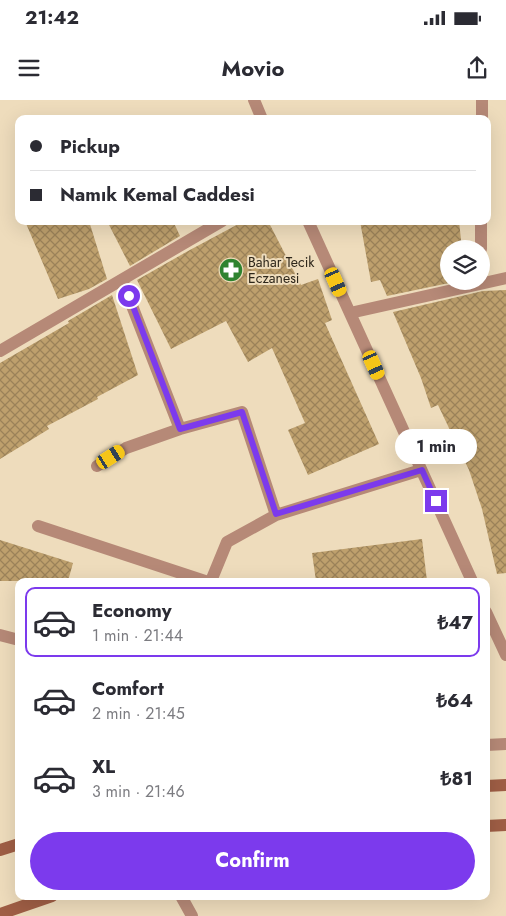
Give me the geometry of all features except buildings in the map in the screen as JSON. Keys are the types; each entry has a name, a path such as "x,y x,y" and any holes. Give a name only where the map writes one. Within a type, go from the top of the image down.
{"main road":[{"path":"490,786 506,785"},
{"path":"490,826 506,825"},
{"path":"0,850 15,845"},
{"path":"0,914 40,900"}],"street":[{"path":"254,100 260,115"},
{"path":"482,100 482,115"},
{"path":"0,351 215,225"},
{"path":"310,225 471,578"},
{"path":"481,225 481,240"},
{"path":"490,281 506,278"},
{"path":"122,280 180,429"},
{"path":"350,313 450,290"},
{"path":"97,466 126,448 180,429 242,412 276,514"},
{"path":"212,578 227,542 276,514 422,470"},
{"path":"38,526 196,578"},
{"path":"490,621 506,655"},
{"path":"0,635 15,639"},
{"path":"490,745 506,744"},
{"path":"183,900 192,916"}],"place":[{"name":"Bahar Tecik Eczanesi","path":"231,270"}],"route":[{"path":"129,296 180,429 242,412 276,514 422,470 436,501"}]}
